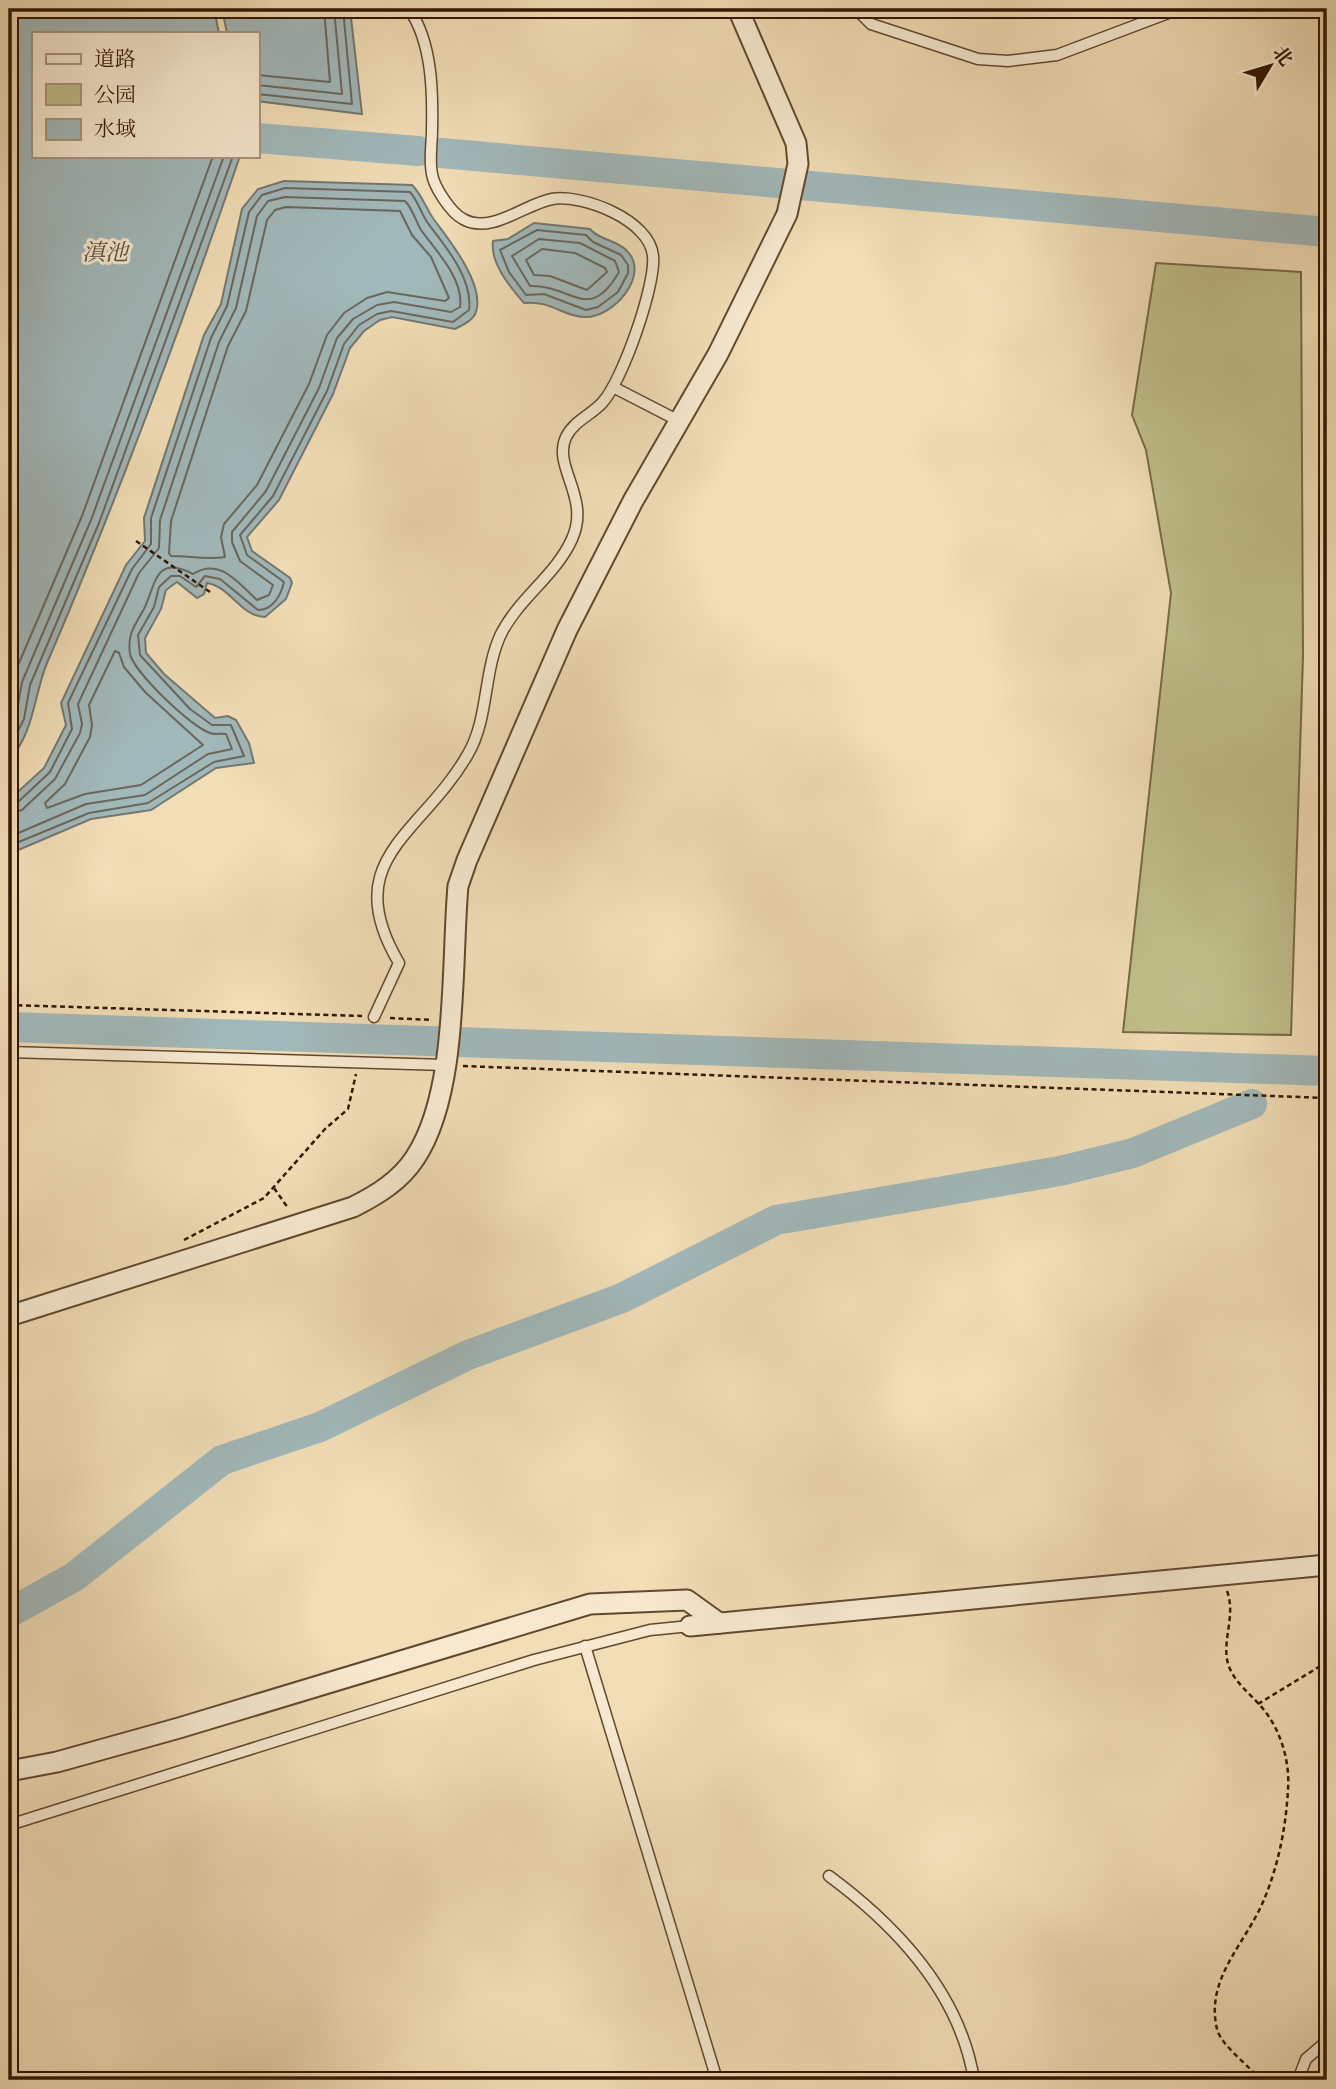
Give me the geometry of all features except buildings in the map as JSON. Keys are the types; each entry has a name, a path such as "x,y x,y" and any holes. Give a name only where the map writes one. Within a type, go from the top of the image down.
{"street":[{"path":"9,1316 353,1207 377,1195 397,1179 415,1159 436,1112 446,1059 458,886 467,860 566,630 633,501 718,354 787,214 798,164 796,143 786,114 738,9"},
{"path":"690,1626 1327,1565"},
{"path":"9,1771 57,1762 179,1728 590,1604 687,1600 719,1623"}],"lane":[{"path":"373,1017 399,963 384,937 377,913 376,889 381,869 402,838 430,807 464,761 479,723 492,655 502,632 513,613 558,561 572,540 579,517 576,494 563,459 564,441 571,428 604,402 613,387 634,338 649,288 653,256 649,243 636,226 623,217 596,205 567,198 529,206 502,219 484,223 466,222 455,214 432,176 433,109 425,47 418,22 409,9"},
{"path":"856,9 871,24 978,59 1009,61 1058,55 1179,9"},
{"path":"613,387 680,421"},
{"path":"9,1052 359,1063 446,1059"},
{"path":"9,1825 585,1646 650,1630 690,1626"},
{"path":"585,1646 716,2080"},
{"path":"829,1876 871,1907 899,1936 936,1984 956,2019 974,2080"},
{"path":"1298,2080 1306,2059 1326,2042"}],"path":[{"path":"136,541 211,592"},
{"path":"9,1005 373,1017 449,1023"},
{"path":"446,1059 1327,1098"},
{"path":"174,1245 264,1198 325,1129 348,1109 359,1063"},
{"path":"274,1188 289,1209 295,1226"},
{"path":"1222,1575 1231,1602 1226,1648 1229,1668 1275,1728 1286,1758 1289,1790 1284,1833 1261,1907 1223,1973 1215,2009 1217,2030 1222,2040 1261,2080"},
{"path":"1258,1704 1327,1662"},
{"path":"1325,2080 1327,1917"}],"green space":[{"path":"1156,263 1301,272 1303,656 1291,1035 1123,1032 1171,593 1146,450 1132,415"}],"water":[{"name":"滇池","path":"9,9 214,9 219,32 32,32 32,158 239,158 148,411 47,663 29,726 9,760"},
{"path":"222,9 350,9 362,114 259,101 259,32 227,32"},
{"path":"284,181 412,185 457,251 471,277 476,289 475,315 455,329 392,317 380,320 364,331 350,348 333,394 279,500 247,537 252,551 290,578 292,583 286,599 265,617 249,612 223,590 207,583 204,594 197,598 177,582 166,590 161,609 145,638 146,653 164,674 215,718 228,716 236,720 249,743 254,763 216,768 151,810 91,819 9,854 9,800 44,768 66,725 61,703 126,565 145,541 144,518 204,335 221,304 242,209 258,189"},
{"path":"534,223 590,229 626,250 633,260 634,271 626,293 607,310 585,317 542,304 524,303 498,266 493,241 508,239"}],"waterway":[{"path":"259,138 418,151"},
{"path":"441,153 1327,232"},
{"path":"9,1027 1327,1071"},
{"path":"9,1613 74,1577 222,1460 320,1427 468,1355 622,1298 776,1220 1060,1171 1133,1153 1252,1104"}]}
